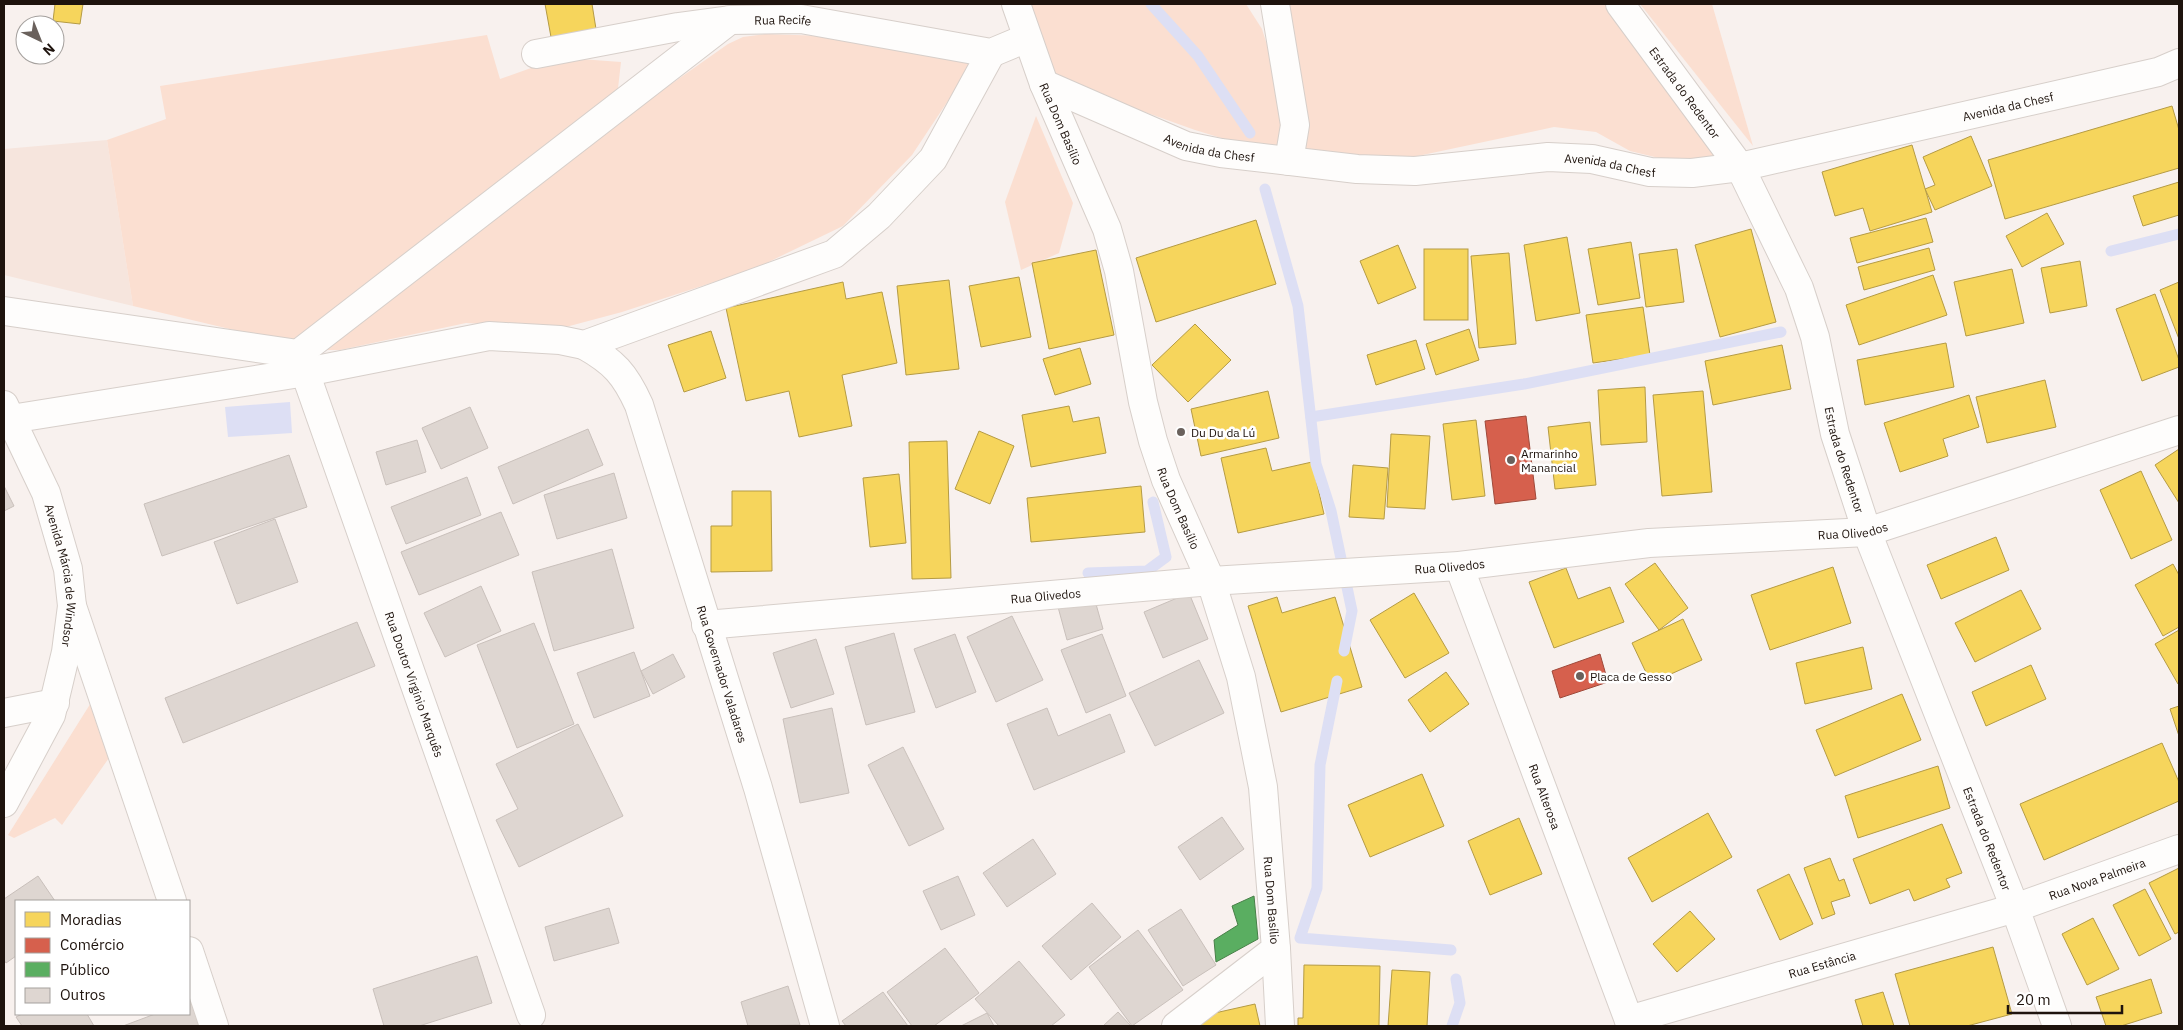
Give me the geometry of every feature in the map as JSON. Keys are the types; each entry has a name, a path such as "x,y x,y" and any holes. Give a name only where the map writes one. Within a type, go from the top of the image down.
{"street":[{"name":"Rua Dom Basílio","path":"1016,4 1044,84 1106,229 1119,271 1143,402 1153,441 1166,480 1212,581 1241,676 1261,777 1276,949 1280,1026"},
{"path":"1275,4 1295,125 1289,161"},
{"name":"Estrada do Redentor","path":"1620,4 1740,167 1800,288 1815,337 1835,434 1867,532 2015,908 2057,1026"},
{"name":"Rua Recife","path":"536,54 678,27 730,20 801,19 991,53"},
{"path":"4,311 302,363 474,220 730,20"},
{"path":"8,412 302,363 489,336 560,340 584,345 834,254 880,216 933,159 991,53 1028,38"},
{"name":"Avenida da Chesf","path":"1044,84 1186,146 1221,153 1357,169 1415,171 1495,162 1567,157 1592,159 1650,172 1692,173 1740,167 2158,72 2179,63"},
{"name":"Rua Governador Valadares","path":"584,345 607,358 621,371 639,405 758,788 824,1026"},
{"name":"Rua Doutor Virginio Marquês","path":"302,363 531,1015"},
{"name":"Avenida Márcia de Windsor","path":"4,803 37,744 55,703 72,606 68,569 46,493 8,412"},
{"name":"Rua Olivedos","path":"706,625 1212,581 1460,566 1650,543 1867,532 2179,430"},
{"name":"Rua Alterosa","path":"1460,566 1630,1023"},
{"path":"72,606 172,900"},
{"path":"4,712 55,703"},
{"name":"Rua Nova Palmeira","path":"2015,908 2179,849"},
{"name":"Rua Estância","path":"1630,1023 2015,908"},
{"path":"1176,1026 1276,949"},
{"path":"190,954 214,1026"}],"shaded area":[{"path":"1028,4 1246,4 1262,29 1279,83 1282,146 1264,151 1195,130 1061,82 1048,68"},
{"path":"1286,4 1609,4 1724,157 1667,160 1630,151 1596,132 1554,127 1413,157 1379,161 1302,149"},
{"path":"1640,4 1712,4 1753,146"},
{"path":"765,34 825,36 977,57 912,155 843,226 754,269 622,312 562,328 466,323 340,350 314,350 589,142 728,44 743,37"},
{"path":"487,35 500,79 531,68 580,59 621,62 617,97 288,343 133,306 107,140 166,119 160,86"},
{"path":"1036,116 1073,203 1059,253 1021,270 1005,202"},
{"path":"107,140 133,306 4,275 4,149"},
{"path":"104,682 125,735 62,825 55,818 14,838 8,835"}],"water":[{"path":"290,402 292,433 228,437 225,407"}],"building: Moradias":[{"path":"55,4 83,4 80,24 65,22 65,15 54,15"},
{"path":"545,4 592,4 596,29 551,37"},
{"path":"2172,106 2179,130 2179,168 2005,219 1988,160"},
{"path":"1971,136 1992,186 1935,210 1925,189 1935,185 1923,157"},
{"path":"1912,145 1932,212 1870,231 1863,208 1835,216 1822,172"},
{"path":"2179,182 2179,215 2143,226 2133,196"},
{"path":"2047,213 2064,244 2022,267 2006,236"},
{"path":"1926,218 1933,242 1857,263 1850,238"},
{"path":"1256,220 1276,284 1156,322 1136,258"},
{"path":"1751,229 1776,322 1720,337 1695,245"},
{"path":"1567,237 1580,313 1536,321 1524,245"},
{"path":"1631,242 1640,298 1598,305 1588,249"},
{"path":"1398,245 1416,288 1378,304 1360,261"},
{"path":"1929,248 1935,270 1864,290 1858,267"},
{"path":"1424,249 1468,249 1468,320 1424,320"},
{"path":"1677,249 1684,302 1646,307 1639,254"},
{"path":"1096,250 1114,335 1049,349 1032,263"},
{"path":"1509,253 1516,344 1479,348 1471,256"},
{"path":"2080,261 2087,306 2050,313 2041,268"},
{"path":"2012,269 2024,323 1966,336 1954,282"},
{"path":"1933,275 1947,315 1859,345 1846,305"},
{"path":"1019,277 1031,337 981,347 969,286"},
{"path":"949,280 959,369 906,375 897,286"},
{"path":"843,282 846,299 882,292 897,363 842,375 852,426 799,437 789,391 746,401 726,308"},
{"path":"2179,282 2179,339 2160,290"},
{"path":"2155,294 2179,360 2179,367 2142,381 2116,309"},
{"path":"1643,307 1650,355 1593,363 1586,315"},
{"path":"1195,324 1231,360 1188,402 1152,365"},
{"path":"1469,329 1479,360 1436,375 1426,344"},
{"path":"711,331 726,378 684,392 668,345"},
{"path":"1416,340 1425,369 1376,385 1367,355"},
{"path":"1946,343 1954,387 1865,405 1857,360"},
{"path":"1782,345 1791,389 1713,405 1705,361"},
{"path":"1080,348 1091,384 1055,395 1043,359"},
{"path":"2045,380 2056,427 1987,443 1976,397"},
{"path":"1645,387 1647,442 1601,445 1598,390"},
{"path":"1268,391 1279,438 1201,456 1191,409"},
{"path":"1703,391 1712,492 1662,496 1653,395"},
{"path":"1969,395 1979,427 1943,439 1948,456 1900,472 1884,423"},
{"path":"1069,406 1073,422 1099,417 1106,453 1031,467 1022,415"},
{"path":"1476,420 1485,496 1452,500 1443,424"},
{"path":"1590,422 1596,485 1555,489 1548,427"},
{"path":"979,431 1014,446 990,504 955,489"},
{"path":"1391,434 1430,436 1425,509 1387,507"},
{"path":"947,441 951,578 912,579 909,442"},
{"path":"1266,448 1272,471 1312,462 1324,514 1238,533 1221,458"},
{"path":"2179,449 2179,503 2155,465"},
{"path":"1353,465 1388,468 1384,519 1349,517"},
{"path":"2141,471 2172,540 2131,559 2100,490"},
{"path":"899,474 906,543 870,547 863,478"},
{"path":"1141,486 1145,532 1031,542 1027,498"},
{"path":"732,491 771,491 772,571 711,572 711,526 732,526"},
{"path":"1996,537 2009,570 1941,599 1927,565"},
{"path":"1655,563 1688,608 1659,630 1625,584"},
{"path":"2173,564 2179,575 2179,627 2163,636 2135,585"},
{"path":"1833,567 1851,623 1770,650 1751,595"},
{"path":"1566,568 1578,599 1610,587 1624,622 1554,648 1529,582"},
{"path":"2021,590 2041,629 1975,662 1955,623"},
{"path":"1414,593 1449,653 1405,678 1370,620"},
{"path":"1277,597 1282,613 1335,597 1362,687 1281,712 1248,606"},
{"path":"1683,619 1702,660 1651,683 1632,643"},
{"path":"2179,630 2179,684 2178,684 2155,644"},
{"path":"1863,647 1872,689 1805,704 1796,663"},
{"path":"2031,665 2046,699 1986,726 1972,692"},
{"path":"1446,672 1469,704 1430,732 1408,700"},
{"path":"1902,694 1921,740 1835,776 1816,730"},
{"path":"2179,706 2179,736 2170,709"},
{"path":"2162,743 2179,782 2179,801 2044,860 2020,804"},
{"path":"1938,766 1950,808 1858,838 1845,796"},
{"path":"1422,774 1444,826 1370,857 1348,805"},
{"path":"1708,813 1732,857 1652,902 1628,858"},
{"path":"1519,818 1542,874 1490,895 1468,841"},
{"path":"1942,824 1962,873 1946,879 1950,887 1914,901 1909,889 1870,904 1853,859"},
{"path":"1830,858 1839,881 1844,879 1850,896 1831,902 1835,914 1822,919 1804,868"},
{"path":"2179,868 2179,932 2175,934 2149,883"},
{"path":"1789,874 1813,924 1780,940 1757,890"},
{"path":"2145,889 2171,939 2139,956 2113,905"},
{"path":"1690,911 1715,939 1677,972 1653,944"},
{"path":"2093,918 2119,969 2087,985 2062,934"},
{"path":"1993,947 2012,1014 1967,1026 1910,1026 1895,974"},
{"path":"1304,965 1380,966 1379,1026 1298,1026 1298,1018 1303,1018"},
{"path":"1392,970 1430,972 1427,1026 1388,1026"},
{"path":"2151,979 2162,1013 2121,1026 2106,1026 2096,997"},
{"path":"1883,992 1894,1026 1863,1026 1855,1000"},
{"path":"1255,1004 1260,1026 1199,1026 1197,1017"}],"building: Comércio":[{"name":"Armarinho Manancial","path":"1526,416 1536,499 1495,504 1485,421"},
{"name":"Placa de Gesso","path":"1600,654 1608,682 1560,698 1552,671"}],"building: Público":[{"path":"1254,896 1258,939 1216,962 1214,940 1238,925 1232,906"}],"building: Outros":[{"path":"470,407 488,448 441,469 422,428"},
{"path":"588,429 603,465 513,504 498,467"},
{"path":"417,440 426,472 386,485 376,452"},
{"path":"289,455 307,507 162,556 144,504"},
{"path":"614,473 627,518 557,539 544,495"},
{"path":"467,477 481,515 406,544 391,507"},
{"path":"4,486 14,506 4,511"},
{"path":"501,512 519,555 419,595 401,552"},
{"path":"275,519 298,582 237,604 214,542"},
{"path":"612,549 634,628 554,651 532,572"},
{"path":"481,586 501,631 445,657 424,613"},
{"path":"1189,593 1208,639 1163,658 1144,612"},
{"path":"1094,597 1103,629 1067,640 1058,607"},
{"path":"1012,616 1043,680 996,702 967,637"},
{"path":"357,622 375,666 183,743 165,698"},
{"path":"534,623 574,724 517,748 477,645"},
{"path":"894,633 915,712 866,725 845,647"},
{"path":"955,634 976,692 936,708 914,649"},
{"path":"1102,634 1126,696 1086,713 1061,650"},
{"path":"816,639 834,694 791,708 773,653"},
{"path":"634,652 650,696 594,718 577,673"},
{"path":"673,654 685,677 653,694 641,671"},
{"path":"1199,660 1224,713 1155,746 1129,693"},
{"path":"832,708 849,793 800,803 783,719"},
{"path":"1047,708 1058,736 1110,714 1125,752 1034,790 1007,724"},
{"path":"578,724 623,816 519,867 496,820 518,809 496,764"},
{"path":"903,747 944,829 909,846 868,765"},
{"path":"1222,817 1244,849 1200,880 1178,847"},
{"path":"1033,839 1056,874 1007,907 983,873"},
{"path":"38,876 54,900 15,900 15,957 6,963 4,960 4,899"},
{"path":"958,876 975,915 941,930 923,891"},
{"path":"1092,903 1121,937 1071,980 1042,946"},
{"path":"609,908 619,943 554,961 545,927"},
{"path":"1181,909 1216,965 1183,986 1148,930"},
{"path":"1138,930 1183,990 1132,1026 1089,967"},
{"path":"945,948 979,993 934,1026 912,1026 887,992"},
{"path":"477,956 492,1003 419,1026 384,1026 373,989"},
{"path":"1019,961 1065,1015 1051,1026 999,1026 975,999"},
{"path":"788,986 800,1025 748,1026 741,1002"},
{"path":"883,992 908,1026 846,1026 842,1021"},
{"path":"194,998 205,1026 123,1026 152,1015 190,1015 190,1000"},
{"path":"1118,1012 1131,1026 1103,1026"},
{"path":"987,1013 994,1026 961,1026"},
{"path":"20,1015 88,1015 94,1026 22,1026 16,1017"}],"waterway":[{"path":"1151,4 1198,56 1250,133"},
{"path":"1265,189 1298,306 1316,464 1331,511 1352,611 1344,651"},
{"path":"2111,251 2179,234"},
{"path":"1311,417 1524,384 1781,332"},
{"path":"1088,573 1147,571 1166,557 1153,502"},
{"path":"1337,681 1320,765 1317,888 1300,938 1451,950"},
{"path":"1452,1026 1460,1003 1456,979"}],"place":[{"name":"Du Du da Lú","path":"1181,432"},
{"name":"Armarinho Manancial","path":"1511,460"},
{"name":"Placa de Gesso","path":"1580,676"}]}
